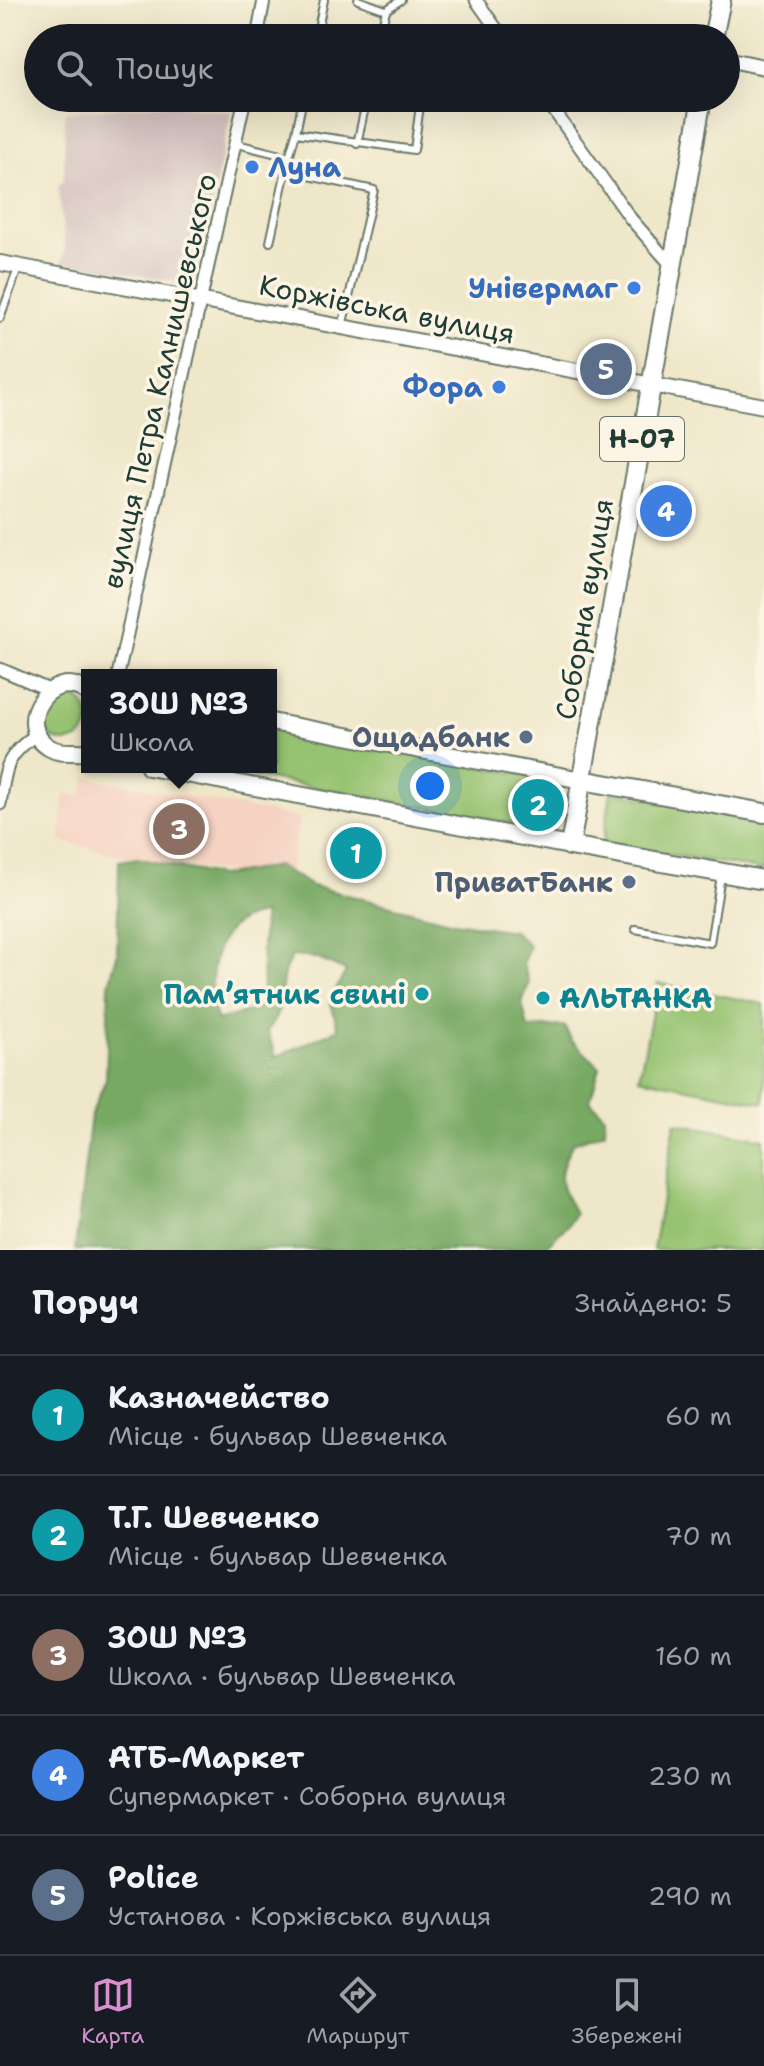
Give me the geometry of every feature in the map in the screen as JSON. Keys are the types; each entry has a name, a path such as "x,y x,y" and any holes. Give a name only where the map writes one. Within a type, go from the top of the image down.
{"main road":[{"path":"716,24 721,0"},
{"name":"Соборна вулиця","path":"570,846 700,112"},
{"path":"81,690 65,685 49,690 38,702 34,718 37,734 47,746 62,753 81,750"},
{"path":"277,723 764,813"},
{"path":"181,773 764,880"}],"street":[{"path":"260,24 264,0"},
{"path":"476,0 493,24"},
{"path":"740,62 764,67"},
{"name":"вулиця Петра Калнишевського","path":"119,669 243,112"},
{"path":"555,112 631,219 673,267"},
{"name":"Коржівська вулиця","path":"0,263 764,406"},
{"path":"0,669 49,690"},
{"path":"0,804 3,764 13,751 37,734"}],"lane":[{"path":"319,24 324,0"},
{"path":"358,0 386,10"},
{"path":"384,24 386,10 401,0"},
{"path":"270,242 300,112"},
{"path":"357,144 364,112"},
{"path":"296,133 414,150 419,112"},
{"path":"237,144 289,157"},
{"path":"286,171 374,190 342,327"},
{"path":"0,318 19,266"},
{"path":"635,929 710,943 722,873"}],"shaded area":[{"path":"65,112 231,112 195,285 91,266 61,266 65,248 58,186 64,181"},
{"path":"86,777 300,818 287,882 115,854 59,841 65,794 82,795"}],"green space":[{"path":"57,698 75,698 81,702 81,736 66,742 57,740 45,728 45,710"},
{"path":"277,730 536,777 534,785 525,791 523,805 529,811 527,826 237,773 277,773"},
{"path":"611,792 764,818 764,870 603,843"},
{"path":"137,858 220,876 278,866 312,886 454,922 513,931 529,945 523,964 529,983 522,1003 528,1028 564,1026 572,1041 600,1067 590,1101 605,1116 605,1131 573,1143 564,1163 562,1186 575,1213 568,1225 542,1250 75,1250 91,1115 106,1079 109,984 117,955 119,861","holes":["264,914 262,1007 217,1021 212,987 216,953 233,927 246,918","292,956 316,958 346,971 330,1000 338,1029 276,1057 267,1030 278,1011 283,976"]},
{"path":"658,983 764,1004 764,1103 639,1078"},
{"path":"675,1123 764,1139 764,1250 653,1250"}],"place":[{"name":"Луна","path":"252,167"},
{"name":"Універмаг","path":"634,288"},
{"name":"Police","path":"606,369"},
{"name":"Фора","path":"499,387"},
{"name":"АТБ-Маркет","path":"666,511"},
{"name":"Ощадбанк","path":"526,737"},
{"name":"Т.Г. Шевченко","path":"538,805"},
{"name":"ЗОШ №3","path":"179,829"},
{"name":"Казначейство","path":"356,853"},
{"name":"ПриватБанк","path":"629,882"},
{"name":"Памʼятник свині","path":"422,994"},
{"name":"АЛЬТАНКА","path":"543,998"}]}
